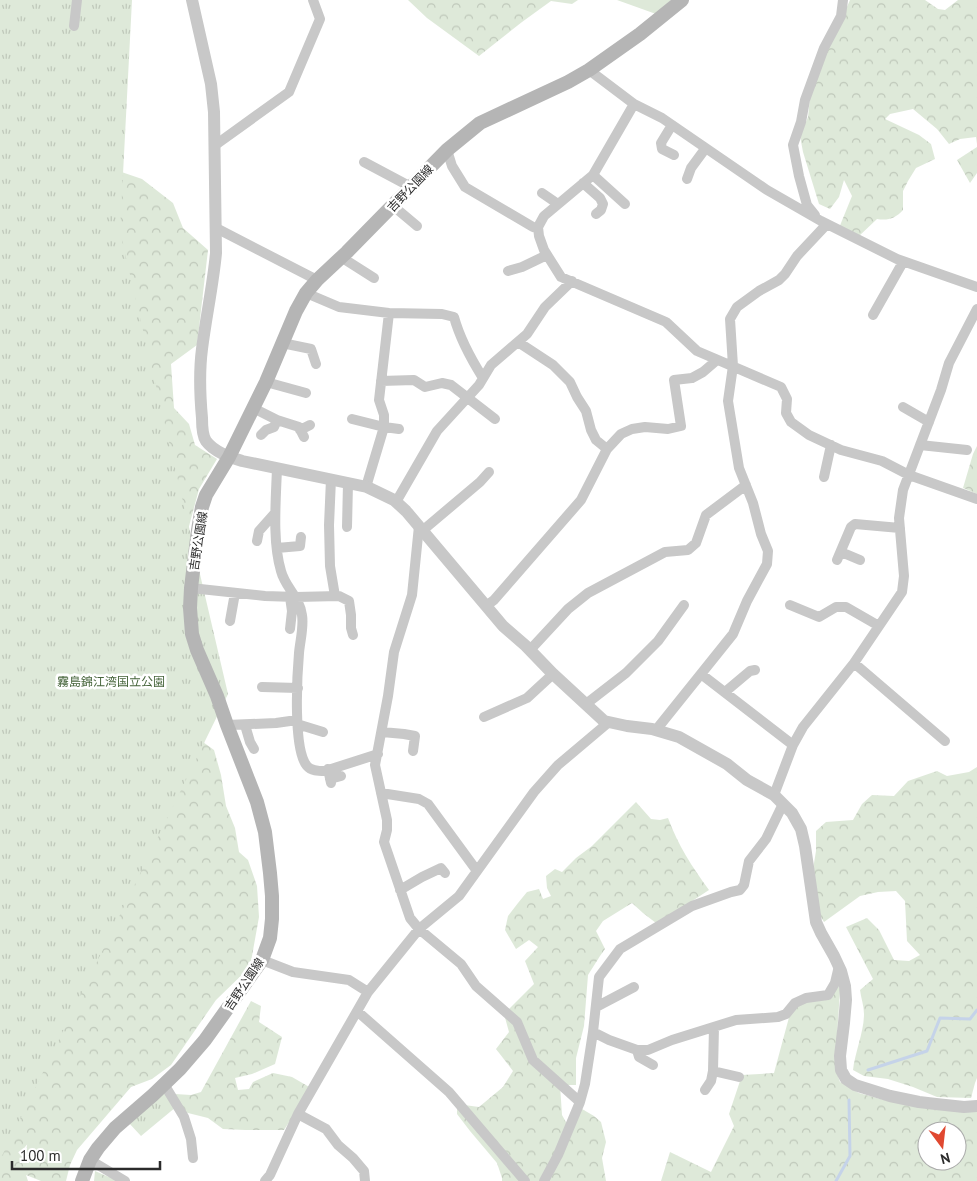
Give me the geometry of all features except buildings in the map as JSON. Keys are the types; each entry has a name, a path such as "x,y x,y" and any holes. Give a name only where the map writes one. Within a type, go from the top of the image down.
{"main road":[{"name":"吉野公園線","path":"82,1181 90,1160 115,1128 180,1069 205,1040 262,960 270,938 272,918 270,873 265,832 257,802 217,696 197,650 192,634 190,608 198,530 206,495 229,457 266,382 296,312 306,293 316,280 342,257 447,150 480,123 568,82 589,70 640,34 682,0"}],"street":[{"path":"74,26 77,0"},
{"path":"192,0 211,84 214,112 216,253 202,351 201,405 205,440 213,448 229,457 366,487 394,500 406,511 503,626 604,721 656,730 678,737 727,764 747,780 778,800 792,813 800,829 809,867 816,922 839,966 845,986 844,1023 840,1056 841,1070 846,1079 855,1085 890,1096 928,1103 964,1107 977,1106"},
{"path":"214,146 289,92 320,19 313,0"},
{"path":"824,223 807,205 793,145 801,122 805,100 824,48 841,16 844,0"},
{"path":"589,70 634,104 662,118 767,190 824,223 903,262 977,287"},
{"path":"634,104 593,175 544,216 538,228 539,236 547,255 561,276 666,322 697,351 781,387 787,399 786,413 791,422 809,435 841,450 882,461 908,475 977,499"},
{"path":"672,125 661,143 662,149 674,155"},
{"path":"687,179 691,168 705,149"},
{"path":"447,150 452,166 465,187 533,227 538,228"},
{"path":"364,162 411,187"},
{"path":"593,175 625,204"},
{"path":"583,184 600,198 601,210 596,214"},
{"path":"542,193 558,204"},
{"path":"392,205 417,226"},
{"path":"656,730 733,634 766,564 768,551 761,534 753,503 739,468 728,401 733,366 730,320 737,306 779,280 785,274 824,223"},
{"path":"216,228 316,280"},
{"path":"508,271 522,267 547,255"},
{"path":"342,257 374,278"},
{"path":"873,315 903,262"},
{"path":"396,502 437,431 468,397 491,365 527,334 545,307 572,281"},
{"path":"306,293 340,307 389,313 442,314 454,317 471,358 483,378"},
{"path":"544,1181 558,1155 580,1102 585,1084 599,977 620,949 692,906 740,890 744,885 749,861 766,839 793,745 803,727 854,663 902,592 904,576 899,518 903,490 941,390 949,363 977,309"},
{"path":"366,487 384,427 384,415 379,400 389,313"},
{"path":"518,342 553,365 570,382 586,411 596,440 607,449"},
{"path":"282,344 311,349 316,364"},
{"path":"486,606 494,600 581,500 607,449 621,434 632,429 645,427 668,429 681,426 674,380 692,378 704,372 717,360"},
{"path":"381,381 414,380 425,387 442,383 451,385 495,419"},
{"path":"266,382 306,393"},
{"path":"253,408 305,431"},
{"path":"903,408 929,422"},
{"path":"352,419 399,429"},
{"path":"261,435 266,430 274,427 277,420"},
{"path":"824,477 831,445"},
{"path":"920,445 967,450"},
{"path":"276,468 275,513 277,548 281,572 293,597 300,605 303,617 299,655 298,740 307,767 330,777 341,776"},
{"path":"489,472 480,482 420,528 412,594 394,652 376,764 387,820 384,842 410,918 419,929 461,964 476,986 517,1022 533,1060 580,1102"},
{"path":"330,479 330,566 335,596"},
{"path":"348,483 348,527"},
{"path":"530,650 568,609 588,593 665,552 688,550 696,543 706,515 746,485"},
{"path":"257,541 259,530 275,513"},
{"path":"860,560 839,556 851,527 856,524 900,528"},
{"path":"277,548 300,546 300,537"},
{"path":"191,588 265,596 339,596 348,601 353,635"},
{"path":"230,621 235,593"},
{"path":"290,629 293,597"},
{"path":"586,704 626,673 658,641 684,605"},
{"path":"790,605 819,617 836,607 846,607 879,626"},
{"path":"854,663 945,741"},
{"path":"725,692 750,670 755,670"},
{"path":"484,717 527,698 553,674"},
{"path":"701,674 793,745"},
{"path":"262,687 298,688"},
{"path":"227,725 297,722 323,732"},
{"path":"265,1181 270,1175 298,1114 368,992 419,929 459,896 534,792 558,764 609,722"},
{"path":"245,724 254,749"},
{"path":"382,732 415,736 413,750"},
{"path":"330,777 378,754"},
{"path":"381,792 418,799 428,804 477,871"},
{"path":"400,890 441,868 445,873"},
{"path":"262,960 293,972 350,980 368,992"},
{"path":"593,1032 637,1050 648,1050 672,1040 736,1020 778,1017 786,1014 795,1003 806,998 828,995 835,983 839,966"},
{"path":"596,1007 634,987"},
{"path":"357,1011 448,1092 525,1181"},
{"path":"705,1090 711,1081 713,1071 714,1027"},
{"path":"637,1050 639,1057 653,1065"},
{"path":"713,1071 739,1077"},
{"path":"164,1084 184,1117 193,1158"},
{"path":"298,1114 326,1129 338,1145 364,1171 365,1181"},
{"path":"90,1160 125,1181"}],"green space":[{"name":"霧島錦江湾国立公園","path":"0,0 49,0 63,152 142,179 173,203 183,228 208,250 197,345 171,364 174,408 189,424 195,445 217,459 199,489 188,530 196,737 214,750 221,775 226,806 235,828 239,852 248,860 257,886 259,917 250,967 216,1000 171,1065 152,1079 131,1087 77,1150 70,1165 66,1181 41,1181 26,1175 28,1181 0,1181"},
{"name":"霧島錦江湾国立公園","path":"0,0 132,0 120,232 228,694 0,1160"},
{"path":"408,0 578,0 572,4 551,1 479,56 427,18"},
{"path":"617,0 671,0 656,14"},
{"path":"850,0 925,0 938,9 945,10 958,0 977,0 977,144 976,137 960,139 949,144 937,129 913,109 890,114 885,119 919,135 931,144 935,159 916,168 903,191 903,210 895,217 885,220 877,219 858,237 839,228 852,196 844,180 839,197 830,209 819,204 800,136 808,117 811,88"},
{"path":"977,147 977,173 970,183 957,160"},
{"path":"977,446 977,494 963,488"},
{"path":"977,767 977,1078 971,1098 937,1097 888,1079 864,1076 853,1070 864,1021 860,990 873,979 846,927 867,918 879,930 894,960 909,961 920,955 907,941 905,901 896,891 860,896 824,922 816,909 811,881 816,851 816,831 826,822 853,820 862,804 872,795 894,796 908,781 937,771 947,776 969,772"},
{"path":"636,802 651,819 660,820 668,818 686,856 709,890 656,923 632,903 603,921 596,931 605,949 588,975 584,1026 576,1058 576,1085 560,1085 562,1115 567,1124 582,1109 601,1122 606,1142 602,1158 606,1181 502,1181 497,1163 457,1114 457,1104 479,1107 503,1087 513,1071 496,1049 509,1032 504,1014 534,984 525,961 538,947 529,940 516,949 505,930 508,916 527,892 539,889 543,899 551,896 547,888 546,876 555,869 562,872 592,846"},
{"path":"838,985 840,990 835,1067 840,1082 859,1093 884,1100 977,1111 977,1181 661,1181 670,1152 711,1172 734,1126 729,1114 742,1075 774,1073 791,1010"},
{"path":"251,1001 261,1006 259,1022 282,1037 275,1064 252,1074 235,1078 238,1090 249,1089 253,1082 273,1073 292,1077 311,1088 284,1130 223,1129 208,1118 176,1110 175,1094 191,1095 201,1092"},
{"path":"160,1093 169,1095 176,1107 141,1136 128,1122"},
{"path":"95,1171 118,1181 94,1181"}],"waterway":[{"path":"868,1070 927,1051 940,1018 970,1019 977,1010"},
{"path":"836,1181 850,1156 849,1100"}]}
